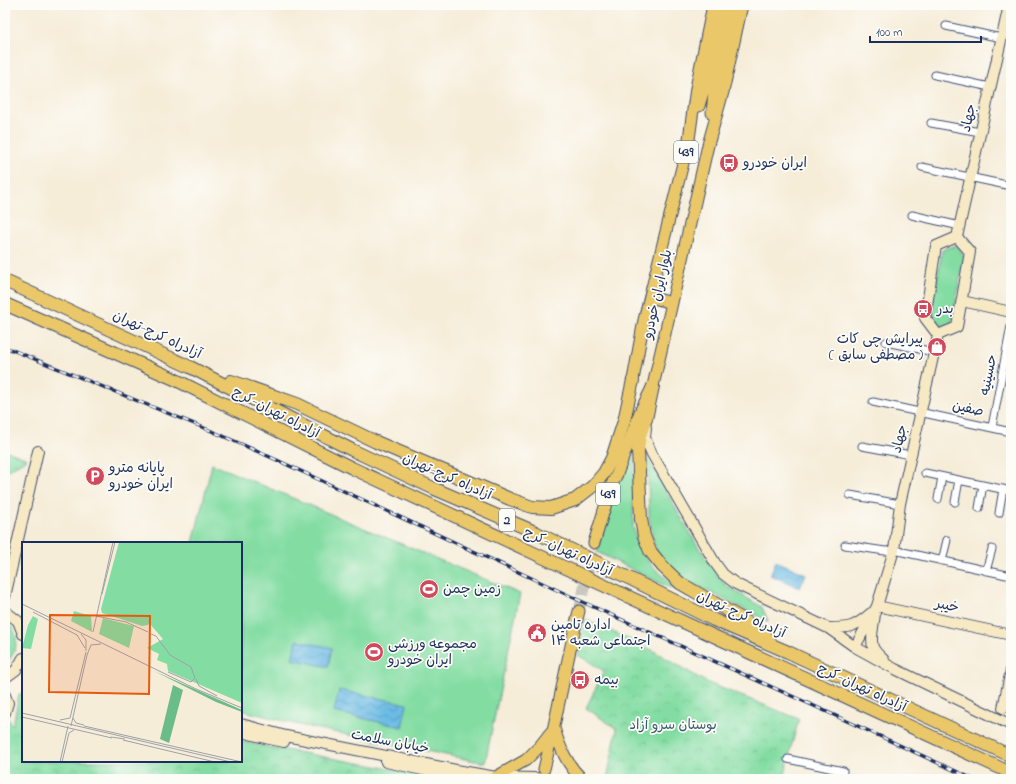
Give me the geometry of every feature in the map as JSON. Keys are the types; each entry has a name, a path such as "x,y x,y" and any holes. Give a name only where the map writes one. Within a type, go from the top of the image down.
{"highway":[{"name":"آزادراه کرج-تهران","path":"5,281 190,367 352,450 435,489 535,532 714,620 788,652 1011,756"},
{"name":"آزادراه تهران-کرج","path":"5,304 172,378 359,472 1011,773"},
{"path":"190,367 297,404 376,442 510,499 532,507 551,508 574,500 593,486 604,473 612,458 624,421 633,380"},
{"path":"653,386 646,419 640,435 638,449 641,519 644,536 650,551 663,567 680,582 744,620 788,652"}],"main road":[{"name":"بلوار ایران خودرو","path":"689,139 696,88 713,5"},
{"name":"بلوار ایران خودرو","path":"633,380 644,320 689,139 704,89 722,5"},
{"name":"بلوار ایران خودرو","path":"708,145 714,92 732,5"},
{"name":"بلوار ایران خودرو","path":"594,543 607,497 640,412 653,386 708,145 723,92 742,5"},
{"path":"650,298 672,302"},
{"path":"542,777 579,612"},
{"path":"496,777 526,760 540,746 554,728"},
{"path":"554,728 566,759 573,771 582,779"}],"street":[{"name":"جهاد","path":"957,238 1009,5"},
{"path":"946,26 1001,38"},
{"path":"935,75 990,87"},
{"path":"931,123 980,132"},
{"path":"922,167 1011,186"},
{"path":"912,215 960,226"},
{"path":"957,238 970,252 962,298 957,327 938,335 925,318 936,246 957,238"},
{"path":"962,298 1011,305"},
{"path":"962,298 1011,312"},
{"name":"حسینیه","path":"992,428 1011,326"},
{"name":"جهاد","path":"876,607 894,550 900,504 938,335"},
{"path":"886,342 934,352"},
{"name":"صفین","path":"873,402 1011,432"},
{"path":"646,419 645,438 652,454 715,563 723,574 736,584 828,628 855,647 895,670 1011,725"},
{"path":"862,446 911,456"},
{"path":"5,596 38,451"},
{"path":"925,473 1007,490 999,513"},
{"path":"938,499 942,477"},
{"path":"954,502 959,480"},
{"path":"979,508 982,485"},
{"path":"850,495 900,504"},
{"path":"942,561 947,540"},
{"path":"845,545 885,552 894,550 1011,576"},
{"path":"986,571 992,549"},
{"path":"828,628 844,628 855,625 863,620 876,607"},
{"path":"855,647 876,607"},
{"path":"876,607 872,639 873,647 895,670"},
{"name":"خیبر","path":"876,607 1011,635"},
{"path":"5,611 21,623"},
{"path":"6,678 16,670 22,660"},
{"path":"1011,670 1002,708 1011,725"},
{"path":"6,678 22,674"},
{"path":"5,695 8,703 5,713"},
{"path":"985,713 1002,708"},
{"name":"خیابان سلامت","path":"242,724 286,736 496,777 542,777"},
{"name":"خیابان سلامت","path":"242,732 453,778 471,779"},
{"path":"788,758 843,771 842,779"}],"green space":[{"path":"957,245 964,257 952,322 941,327 931,316 942,250"},
{"path":"642,449 697,545 720,579 728,587 762,607 768,621 677,576 658,556 649,518 648,472"},
{"path":"5,450 27,459 5,472"},
{"path":"634,450 633,526 637,542 642,553 650,564 669,581 692,598 597,552 613,495"},
{"name":"مجموعه ورزشی ایران خودرو","path":"212,464 520,594 485,763 304,726 242,710 242,542 193,542"},
{"name":"بوستان سرو آزاد","path":"585,619 652,650 706,682 799,719 784,779 607,779 617,729 586,708 604,671 578,655"},
{"path":"5,620 14,631 16,642 10,659 5,664"},
{"path":"22,693 22,762 242,762 242,742 448,779 5,779 5,715 13,725 19,694"}],"water":[{"path":"776,561 806,574 800,588 770,575"},
{"path":"297,640 332,648 328,667 292,659"},
{"path":"339,690 407,704 402,727 334,712"}],"tunnel":[{"path":"579,611 594,543"}],"railway":[{"path":"5,347 214,432 279,461 598,609 973,779"}],"place":[{"name":"ایران خودرو","path":"729,163"},
{"name":"بدر","path":"923,309"},
{"name":"پیرایش چی کات ( مصطفی سابق )","path":"937,347"},
{"name":"پایانه مترو ایران خودرو","path":"95,476"},
{"name":"زمین چمن","path":"429,589"},
{"name":"اداره تامین اجتماعی شعبه ۱۴","path":"537,633"},
{"name":"مجموعه ورزشی ایران خودرو","path":"374,652"},
{"name":"بیمه","path":"580,680"}]}
